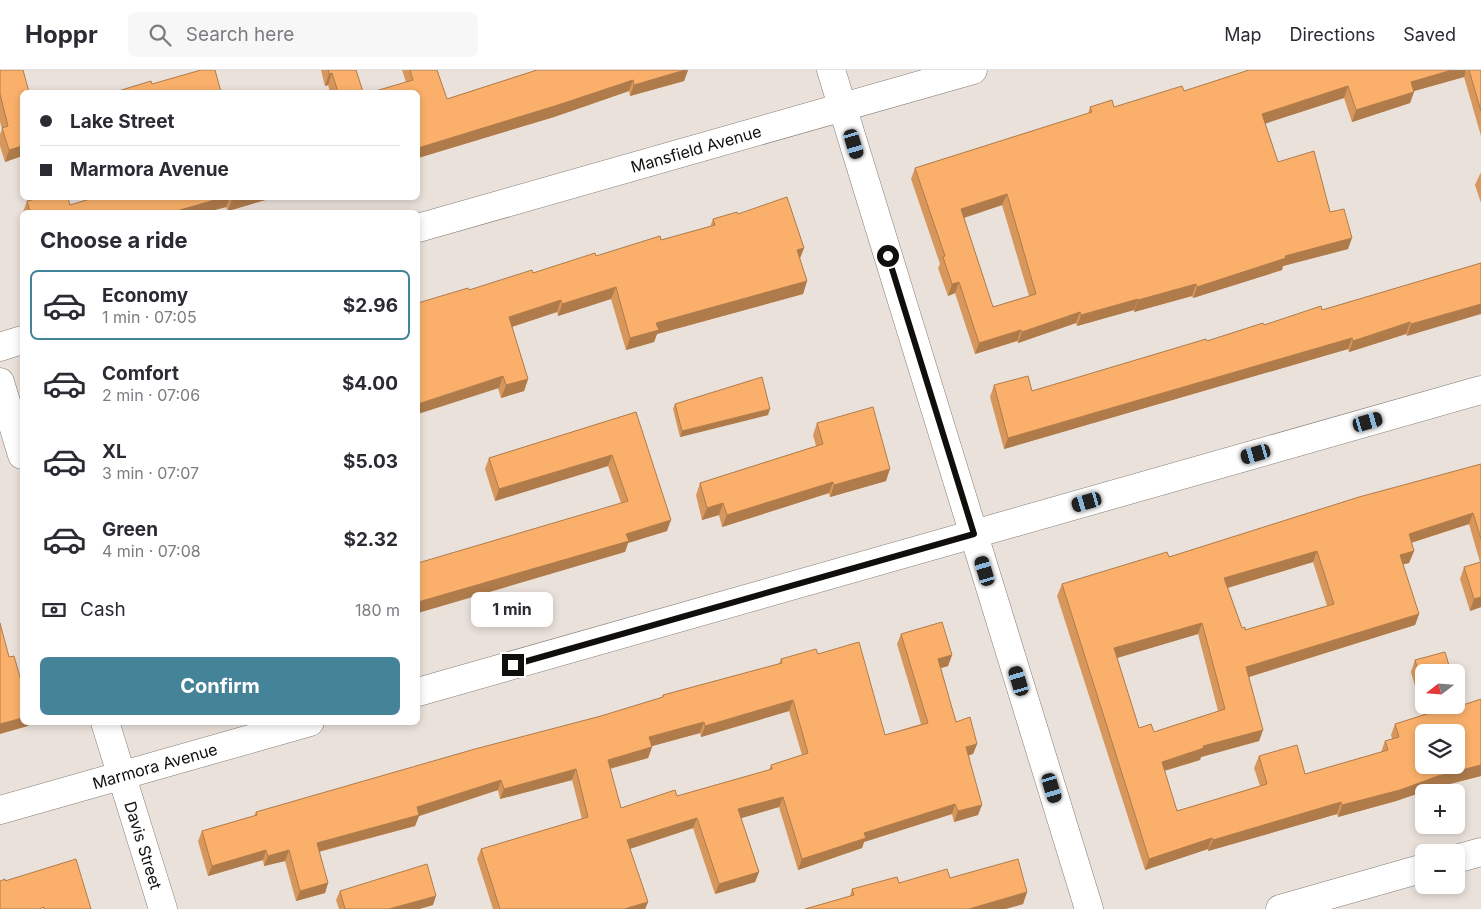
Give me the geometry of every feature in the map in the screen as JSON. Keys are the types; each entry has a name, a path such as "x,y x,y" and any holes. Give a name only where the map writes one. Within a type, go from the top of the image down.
{"street":[{"path":"831,70 1089,909"},
{"name":"Mansfield Avenue","path":"420,227 973,70"},
{"path":"0,347 20,341"},
{"path":"0,382 20,448"},
{"path":"420,691 1481,390"},
{"name":"Davis Street","path":"106,725 163,909"},
{"name":"Marmora Avenue","path":"0,810 300,725"},
{"path":"1465,856 1481,852"},
{"path":"1280,909 1415,871"}],"building":[{"path":"0,70 23,70 28,90 20,90 20,147 9,150 2,128 8,126 0,94"},
{"path":"201,70 215,70 220,90 122,90 151,81 152,84"},
{"path":"328,70 356,70 362,90 337,90 332,73 329,74"},
{"path":"410,70 437,70 447,99 537,70 685,70 634,85 633,80 420,147 420,90 379,90 413,80"},
{"path":"1249,70 1452,70 1411,82 1414,92 1356,110 1348,86 1262,114 1278,162 1314,151 1330,212 1344,209 1352,238 1285,256 1286,258 1197,287 1196,284 1081,315 1080,312 1022,332 1021,330 979,343 959,282 952,284 943,257 945,256 915,168 1092,112 1090,107 1112,100 1114,107 1182,86 1184,91","holes":["1007,194 1036,294 993,307 961,209"]},
{"path":"1469,70 1481,70 1481,111"},
{"path":"787,197 804,248 797,250 807,281 656,323 659,330 630,338 616,287 562,304 561,300 509,317 528,379 506,385 503,376 420,403 420,302 468,288 469,290 532,270 533,273 595,253 596,256 660,236 661,240 715,225 713,219 737,212 738,214"},
{"path":"69,200 70,205 86,200 215,200 180,210 29,210 27,201"},
{"path":"1481,263 1481,304 1411,324 1410,322 1353,341 1352,338 1008,438 994,385 1028,376 1032,391 1206,339 1207,341 1263,323 1264,325 1321,306 1322,310"},
{"path":"762,377 770,409 682,431 675,404"},
{"path":"873,407 890,469 834,485 833,482 727,515 723,503 707,508 700,483 823,444 817,423"},
{"path":"636,412 671,520 626,534 629,541 420,601 420,562 628,501 612,455 499,489 489,458"},
{"path":"1481,464 1481,539 1473,513 1409,534 1414,551 1400,555 1419,614 1246,667 1263,730 1203,746 1204,748 1162,762 1177,811 1267,784 1259,756 1297,745 1305,774 1388,750 1385,741 1399,737 1395,724 1427,714 1465,714 1465,704 1481,699 1481,765 1465,769 1465,724 1415,724 1415,774 1446,774 1400,790 1342,805 1341,802 1213,840 1212,838 1149,859 1062,584 1167,552 1169,557 1359,497","holes":["1317,551 1334,604 1245,630 1245,627 1242,628 1224,578","1202,623 1225,709 1154,732 1151,724 1139,728 1114,648"]},
{"path":"1481,562 1481,597 1474,599 1464,567"},
{"path":"942,622 952,655 938,659 956,722 970,717 977,744 966,747 982,805 958,811 955,804 864,833 866,838 802,859 783,797 738,809 759,872 719,884 697,818 627,840 648,902 624,909 500,909 481,849 588,817 576,769 504,789 501,780 417,807 419,815 317,843 328,883 300,891 289,850 268,856 266,850 212,866 202,831 257,815 256,812 475,749 601,716 663,697 663,695 782,663 781,659 816,649 818,654 859,642 885,735 928,723 901,634","holes":["793,700 808,753 771,765 772,769 677,796 675,790 621,808 608,760 652,747 649,737 704,722 705,726"]},
{"path":"0,623 9,657 14,656 20,677 20,719 0,724"},
{"path":"1445,652 1449,664 1416,664 1415,660"},
{"path":"76,859 91,909 44,909 44,907 39,909 0,909 0,881"},
{"path":"1018,859 1027,892 969,909 805,909 854,895 852,889 897,877 899,883 947,869 950,878"},
{"path":"427,864 436,896 389,909 345,909 340,891"}],"route":[{"path":"513,665 974,534 888,256"}]}
